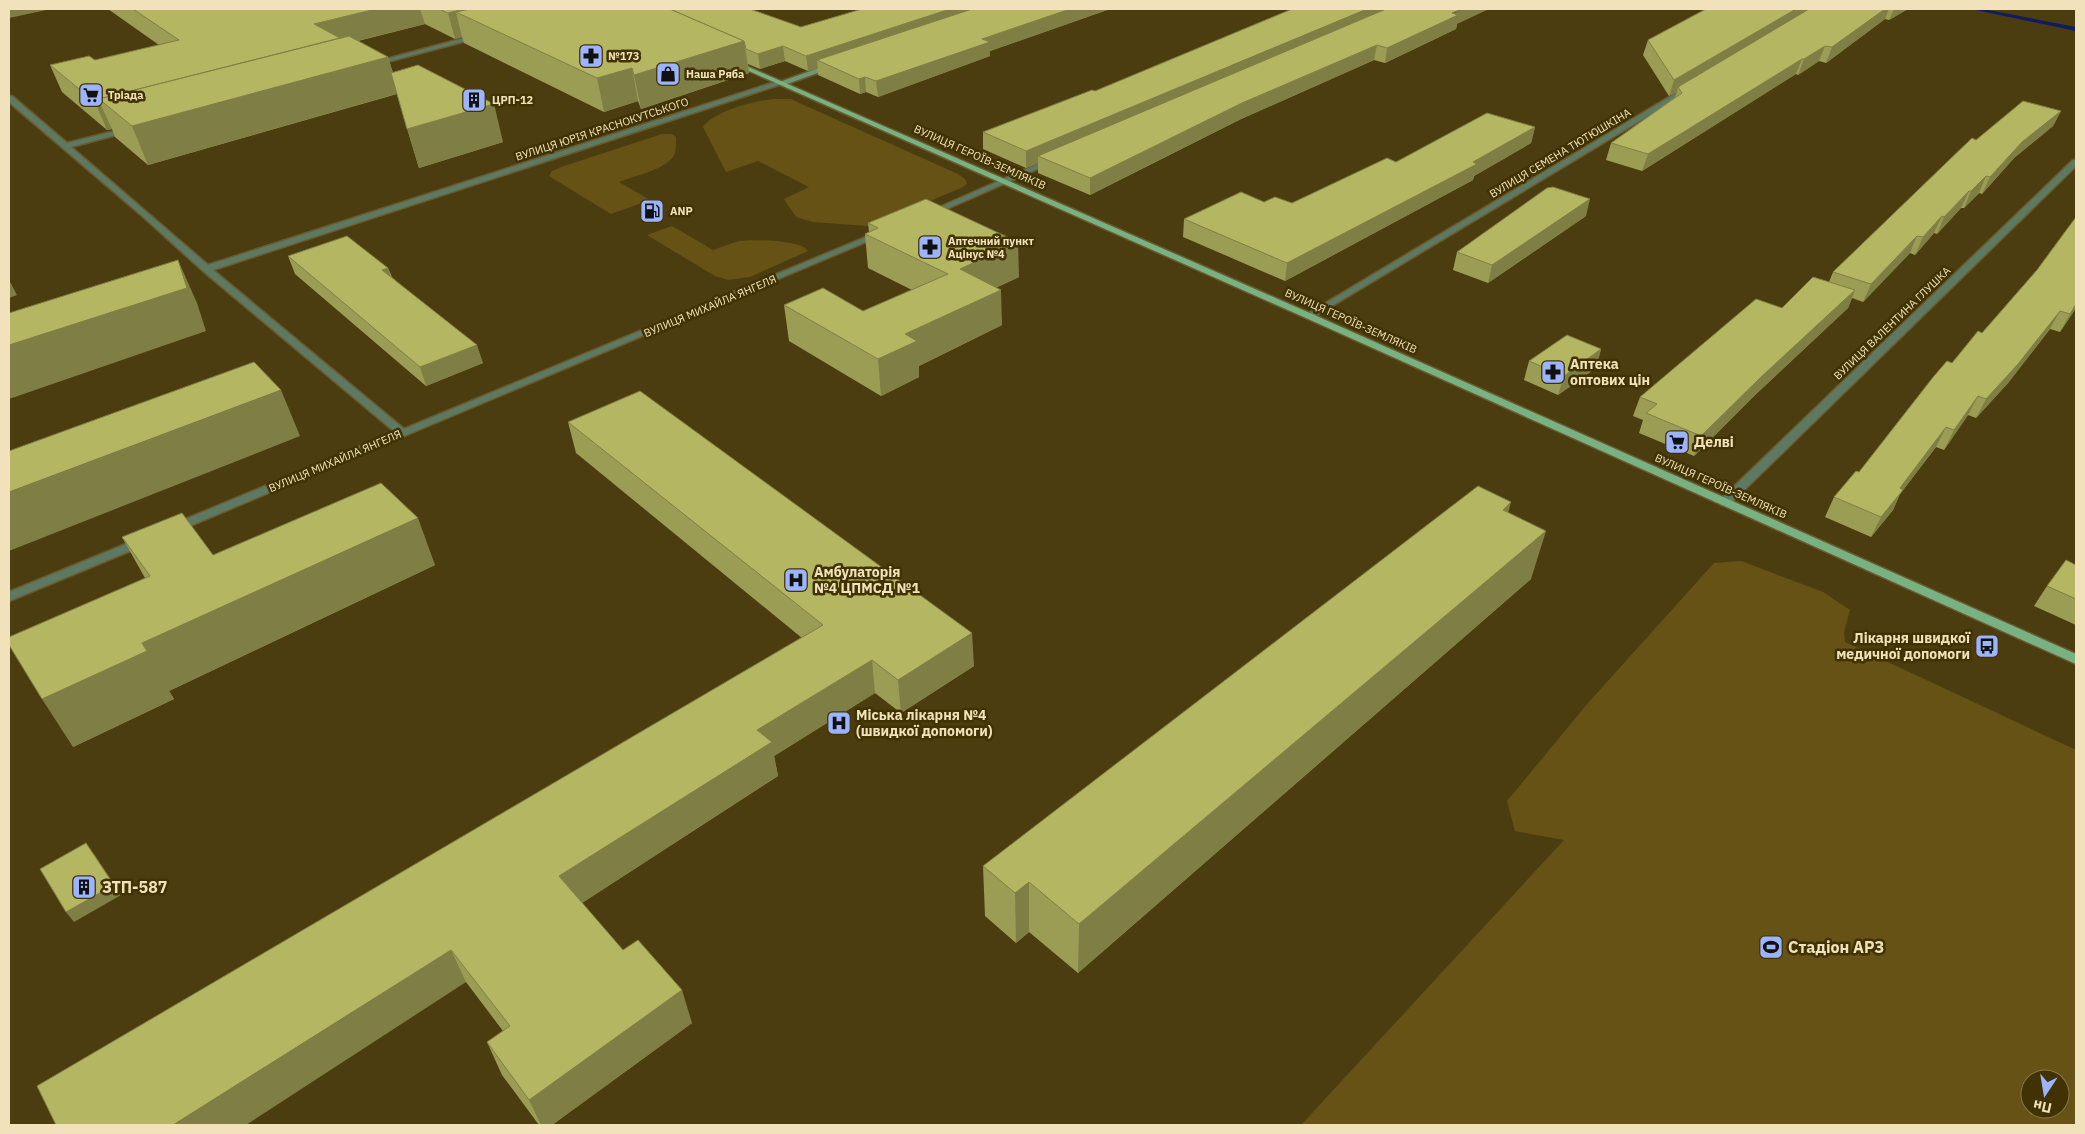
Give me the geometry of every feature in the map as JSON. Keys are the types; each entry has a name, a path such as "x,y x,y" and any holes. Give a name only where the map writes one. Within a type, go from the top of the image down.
{"main road":[{"name":"ВУЛИЦЯ ГЕРОЇВ-ЗЕМЛЯКІВ","path":"728,60 1310,316 2076,659"}],"street":[{"path":"366,66 492,32"},
{"name":"ВУЛИЦЯ ЮРІЯ КРАСНОКУТСЬКОГО","path":"206,269 837,64"},
{"name":"ВУЛИЦЯ СЕМЕНА ТЮТЮШКІНА","path":"1310,316 1694,85"},
{"path":"9,98 206,269 403,433"},
{"path":"66,146 141,126"},
{"path":"917,219 1060,158"},
{"name":"ВУЛИЦЯ ВАЛЕНТИНА ГЛУШКА","path":"1725,502 2076,162"},
{"name":"ВУЛИЦЯ МИХАЙЛА ЯНГЕЛЯ","path":"9,597 890,230"}],"shaded area":[{"path":"791,99 958,174 965,179 967,184 867,226 813,222 796,217 784,199 809,187 758,161 726,172 703,127 717,116 738,107 760,101"},
{"path":"662,134 672,134 676,137 675,153 672,159 659,168 619,182 650,200 611,214 549,176 552,171 561,167"},
{"path":"672,226 713,250 740,241 755,240 788,242 804,247 808,251 750,277 728,280 715,276 647,235"},
{"name":"Стадіон АРЗ","path":"1741,561 1823,592 1850,610 1844,632 1845,642 2076,750 2076,1125 1301,1125 1564,840 1515,831 1507,801 1588,703 1714,563"}],"building":[{"path":"133,9 376,9 314,24 340,38 99,99 99,101 95,102 50,65 89,56 95,60 179,40"},
{"path":"439,9 464,9 448,13"},
{"path":"470,9 670,9 744,41 634,75 632,68 597,78 456,12"},
{"path":"670,9 750,9 801,27 862,9 950,9 806,56 783,46 758,54 746,49 744,41"},
{"path":"972,9 1070,9 982,39 990,42 876,81 865,77 859,79 817,60"},
{"path":"1292,9 1367,9 1026,151 983,132 1092,90 1095,91"},
{"path":"1386,9 1462,9 1452,13 1458,15 1387,48 1377,45 1242,103 1090,178 1038,156"},
{"path":"1706,9 1796,9 1674,80 1648,40"},
{"path":"1809,9 1885,9 1832,47 1825,46 1802,59 1648,154 1611,143 1682,93 1678,87"},
{"path":"349,36 388,57 132,126 99,99"},
{"path":"418,65 494,104 407,129 391,73"},
{"path":"2023,101 2061,111 2022,142 1990,177 1986,176 1969,191 1923,237 1917,236 1871,284 1833,272 1972,138 1976,140"},
{"path":"1487,113 1535,127 1473,162 1477,164 1287,263 1184,219 1241,192 1264,202 1275,197 1292,203 1387,158 1396,162"},
{"path":"1553,187 1590,199 1492,265 1457,252 1547,188"},
{"path":"926,199 1018,242 960,269 1001,290 905,334 917,341 878,359 784,305 823,288 863,311 948,274 865,234 878,228 868,223"},
{"path":"2076,217 2076,304 2070,314 2060,311 2018,364 1986,399 1978,396 1954,430 1946,427 1900,488 1903,490 1881,517 1834,497 1856,471 1859,472 1947,361 1952,363 1978,331 1982,333 2037,270"},
{"path":"347,236 388,268 382,270 477,345 420,367 288,256"},
{"path":"178,260 187,288 9,345 9,313"},
{"path":"1813,277 1855,290 1761,377 1701,436 1646,413 1657,404 1640,397 1756,299 1782,308"},
{"path":"1567,335 1601,349 1564,376 1529,361"},
{"path":"254,362 281,390 9,492 9,451"},
{"path":"640,391 972,633 898,680 872,660 757,730 772,742 559,876 623,950 638,940 682,990 529,1100 487,1042 510,1026 451,950 173,1125 56,1125 37,1086 823,625 568,422"},
{"path":"381,483 418,518 142,643 147,651 42,699 9,645 9,637 150,576 122,537 182,513 213,555"},
{"path":"1478,486 1511,502 1503,510 1546,531 1079,924 1029,882 1015,893 983,866"},
{"path":"2066,560 2076,565 2076,599 2047,586"},
{"name":"ЗТП-587","path":"86,843 114,885 66,912 40,869"}],"waterway":[{"path":"1974,9 2076,29"}],"place":[{"name":"№173","path":"591,56"},
{"name":"Наша Ряба","path":"668,74"},
{"name":"Тріада","path":"91,95"},
{"name":"ЦРП-12","path":"474,100"},
{"name":"ANP","path":"652,211"},
{"name":"Аптечний пункт Ацінус №4","path":"930,247"},
{"name":"Аптека оптових цін","path":"1553,372"},
{"name":"Делві","path":"1677,442"},
{"name":"Амбулаторія №4 ЦПМСД №1","path":"796,580"},
{"name":"Лікарня швидкої медичної допомоги","path":"1987,646"},
{"name":"Міська лікарня №4 (швидкої допомоги)","path":"839,723"},
{"name":"ЗТП-587","path":"84,887"},
{"name":"Стадіон АРЗ","path":"1771,947"}]}
